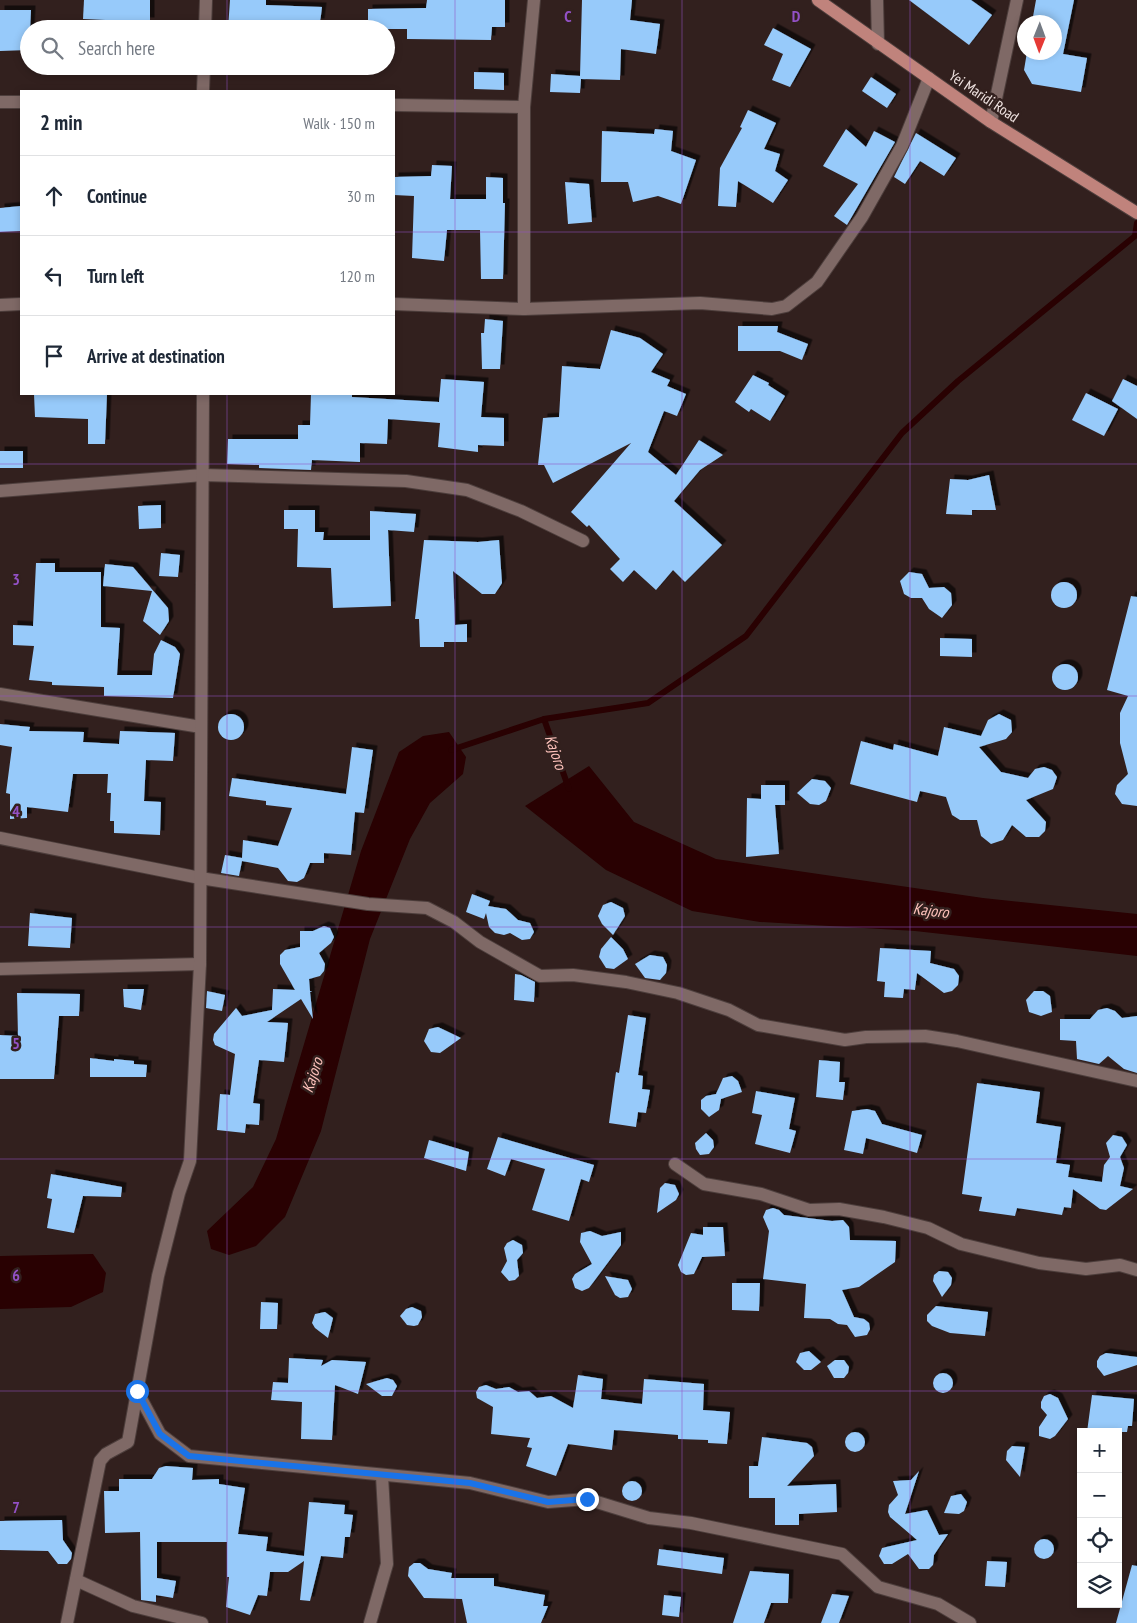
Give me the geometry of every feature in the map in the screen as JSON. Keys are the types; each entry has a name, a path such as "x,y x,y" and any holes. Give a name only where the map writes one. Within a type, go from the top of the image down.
{"main road":[{"name":"Yei Maridi Road","path":"818,0 991,122 1137,213"}],"street":[{"path":"205,20 206,0"},
{"path":"524,309 524,107 534,0"},
{"path":"877,0 878,44"},
{"path":"991,122 1017,0"},
{"path":"203,90 204,75"},
{"path":"395,304 524,309 700,304 772,309 786,306 817,282 862,217 902,146 929,78"},
{"path":"0,102 20,102"},
{"path":"395,105 524,107"},
{"path":"0,305 20,304"},
{"path":"66,1623 100,1460 106,1454 128,1442 158,1276 179,1193 190,1161 200,964 203,395"},
{"path":"0,491 203,476 398,480 467,490 521,511 584,541"},
{"path":"0,694 201,727"},
{"path":"0,838 200,878 368,904 427,908 454,922 480,942 540,976 573,975 626,982 678,993 729,1010 758,1025 845,1040 866,1037 925,1036 1137,1081"},
{"path":"0,969 200,964"},
{"path":"675,1164 704,1184 761,1194 809,1210 839,1209 884,1217 928,1228 961,1244 1039,1263 1086,1270 1120,1265 1137,1270"},
{"path":"137,1391 160,1434 189,1456 470,1483 548,1502 587,1499 650,1518 691,1523 842,1554 878,1587 938,1604 970,1623"},
{"path":"370,1623 387,1564 382,1476"},
{"path":"76,1580 133,1606 202,1623"}],"water":[{"path":"449,732 466,757 463,774 430,803 410,839 370,939 321,1131 285,1217 256,1246 229,1255 211,1249 207,1231 253,1187 276,1139 361,851 399,752 423,736"},
{"path":"589,766 634,822 716,859 983,898 1137,914 1137,956 915,931 760,922 692,911 606,870 525,806"},
{"path":"93,1254 106,1273 103,1292 71,1307 0,1309 0,1256"}],"building":[{"path":"84,0 150,0 150,20 83,19"},
{"path":"230,0 266,0 266,5 322,7 320,20 229,20"},
{"path":"427,0 505,0 505,27 492,27 491,40 407,39 407,29 395,29 395,20 368,20 368,9 426,8"},
{"path":"582,0 632,0 630,20 660,24 656,54 621,49 620,80 581,79 580,93 550,92 551,74 580,76"},
{"path":"909,0 971,0 992,15 969,45"},
{"path":"1036,0 1074,0 1063,54 1087,58 1081,92 1032,84 1024,70 1026,60 1062,60 1062,15 1033,15"},
{"path":"0,10 31,10 30,20 20,20 20,50 0,51"},
{"path":"773,28 811,49 790,87 772,80 783,54 764,45"},
{"path":"474,72 504,73 504,90 474,89"},
{"path":"871,77 896,94 887,108 862,91"},
{"path":"748,110 776,123 764,149 780,154 775,171 788,180 773,203 738,181 736,207 718,206 720,168 742,128 740,127"},
{"path":"655,129 673,131 671,151 696,160 681,204 658,196 633,202 628,182 601,182 602,131 654,134"},
{"path":"846,129 866,147 874,131 895,142 847,225 834,216 858,184 823,166"},
{"path":"916,133 956,158 944,176 920,161 905,184 894,177"},
{"path":"432,165 452,166 450,199 486,199 486,177 503,178 503,203 505,203 503,279 481,279 480,230 447,230 444,261 412,258 414,196 395,195 395,177 431,176"},
{"path":"565,182 589,184 592,222 568,224"},
{"path":"20,206 20,231 0,232 0,208"},
{"path":"485,319 503,321 500,369 482,369 481,333 484,333"},
{"path":"738,326 778,326 777,332 808,344 802,360 780,351 738,351"},
{"path":"611,330 640,338 663,354 651,372 670,380 667,386 686,394 677,416 664,411 648,452 676,475 699,440 723,455 700,470 674,501 722,545 685,582 673,570 656,590 634,570 623,582 610,569 620,559 589,525 587,527 571,512 631,443 553,483 544,465 538,465 543,418 559,417 562,366 600,369"},
{"path":"753,375 769,383 768,385 785,396 770,421 751,409 749,412 735,402"},
{"path":"441,379 484,382 481,417 504,418 504,446 478,445 478,452 438,447 440,423 388,419 387,444 360,443 360,462 312,460 311,470 259,468 259,465 227,464 228,439 298,439 298,425 310,425 311,395 352,395 352,397 439,402"},
{"path":"1123,379 1137,386 1137,419 1112,401"},
{"path":"1086,393 1118,409 1104,436 1072,420"},
{"path":"34,395 107,395 105,444 88,444 88,419 35,417"},
{"path":"0,451 23,451 23,468 0,468"},
{"path":"989,475 996,510 972,510 972,515 946,514 950,479 968,480"},
{"path":"161,505 161,528 139,529 138,506"},
{"path":"284,510 315,510 315,532 324,532 323,540 370,540 370,511 416,514 414,532 388,530 391,606 333,608 331,568 297,567 298,529 284,529"},
{"path":"424,540 478,542 499,540 502,583 495,594 482,594 453,571 455,625 467,624 467,642 444,642 444,647 420,647 419,619 415,619"},
{"path":"161,553 180,555 178,577 159,576"},
{"path":"36,563 55,563 55,572 101,572 101,627 120,628 117,675 152,675 154,654 161,640 175,647 180,654 173,698 104,696 104,687 52,685 52,682 29,680 34,646 13,645 13,625 33,626"},
{"path":"105,564 133,567 168,608 169,621 160,635 143,621 152,591 103,586"},
{"path":"909,572 922,574 929,588 944,587 951,593 952,605 942,618 929,609 922,598 911,598 904,594 900,581"},
{"path":"1064,582 1073,586 1077,595 1073,604 1064,608 1055,604 1051,595 1055,586"},
{"path":"1131,596 1137,597 1137,806 1122,804 1115,794 1117,785 1128,774 1120,743 1120,713 1128,696 1107,690"},
{"path":"940,638 972,639 972,657 940,656"},
{"path":"1065,664 1074,668 1078,677 1074,686 1065,690 1056,686 1052,677 1056,668"},
{"path":"231,714 240,718 244,727 240,736 231,740 222,736 218,727 222,718"},
{"path":"999,714 1011,720 1012,732 1006,739 979,747 1001,772 1028,778 1035,769 1044,767 1052,770 1057,777 1053,789 1026,800 1046,822 1045,831 1039,837 1026,837 1012,825 1003,840 991,844 981,836 977,820 960,820 952,815 946,797 920,791 917,802 850,784 861,741 893,750 894,744 938,756 944,727 981,736 988,720"},
{"path":"0,724 30,727 29,731 84,732 83,742 119,744 120,731 175,733 173,761 146,760 144,801 161,802 160,835 114,833 114,821 110,821 111,793 107,793 108,774 73,774 68,812 27,807 27,818 10,819 10,794 6,793 12,747 0,745"},
{"path":"352,747 373,750 364,813 355,812 351,855 324,853 324,863 310,863 304,878 297,882 288,881 278,868 242,861 239,876 221,873 225,855 242,858 243,840 278,846 292,808 266,805 266,801 229,796 232,778 346,794"},
{"path":"812,779 825,781 831,788 826,801 819,805 810,804 797,793"},
{"path":"761,785 785,785 785,805 775,805 779,854 746,857 747,798 761,799"},
{"path":"472,894 490,901 488,906 506,909 518,920 530,923 534,932 530,939 522,940 510,933 504,935 495,933 489,927 486,913 484,919 466,912"},
{"path":"611,902 623,908 625,916 613,935 602,924 598,916 603,905"},
{"path":"30,913 72,918 70,948 28,946"},
{"path":"324,926 330,928 334,937 331,943 319,953 325,964 324,971 320,976 309,979 310,991 312,991 310,992 313,1019 301,999 267,1022 288,1023 284,1062 259,1060 253,1103 260,1104 259,1125 246,1124 245,1133 217,1130 220,1094 230,1095 235,1054 215,1045 213,1040 214,1034 236,1008 242,1016 272,1010 273,989 295,990 280,964 280,955 285,950 300,947 300,931 313,931"},
{"path":"611,937 623,949 628,959 614,969 606,968 599,957 601,949"},
{"path":"880,948 931,951 930,963 954,969 959,976 958,985 952,991 944,993 917,973 915,990 904,989 903,998 884,997 885,982 877,981"},
{"path":"650,955 663,957 667,965 666,973 660,980 645,978 635,964"},
{"path":"515,974 535,982 534,1002 514,1000"},
{"path":"123,989 144,989 141,1010 124,1007"},
{"path":"207,991 225,995 222,1011 206,1008"},
{"path":"1034,991 1043,991 1050,996 1052,1012 1041,1016 1029,1012 1026,1000"},
{"path":"17,993 80,994 79,1016 59,1016 54,1079 0,1079 0,1035 18,1036"},
{"path":"1107,1008 1115,1011 1122,1018 1137,1016 1137,1073 1124,1069 1108,1056 1099,1064 1077,1059 1076,1041 1060,1040 1060,1019 1090,1019 1098,1010"},
{"path":"628,1015 646,1018 638,1075 643,1076 642,1089 650,1090 646,1113 638,1112 636,1127 609,1123 616,1072 619,1073"},
{"path":"438,1027 461,1038 440,1053 431,1052 424,1041 429,1029"},
{"path":"90,1058 134,1061 134,1064 147,1065 146,1077 90,1077"},
{"path":"819,1060 840,1062 839,1082 845,1082 843,1100 816,1097"},
{"path":"732,1076 738,1081 742,1092 721,1099 719,1110 709,1117 701,1109 701,1100 706,1096 716,1094 723,1078"},
{"path":"977,1083 1040,1092 1036,1123 1061,1127 1056,1163 1070,1165 1068,1177 1102,1182 1104,1165 1110,1157 1106,1143 1113,1135 1122,1137 1127,1145 1120,1157 1124,1168 1120,1186 1133,1189 1106,1210 1100,1209 1073,1189 1071,1208 1064,1207 1062,1215 1017,1208 1015,1216 979,1211 982,1197 962,1194"},
{"path":"756,1091 795,1098 789,1129 796,1131 790,1153 755,1144 762,1115 752,1113"},
{"path":"867,1109 875,1111 882,1124 922,1135 917,1153 866,1138 863,1154 844,1150 852,1111"},
{"path":"706,1133 713,1140 714,1147 709,1154 700,1155 695,1143"},
{"path":"498,1137 594,1165 589,1182 581,1179 569,1221 532,1210 545,1169 511,1159 505,1176 487,1169"},
{"path":"429,1140 469,1152 466,1171 424,1158"},
{"path":"51,1174 122,1187 121,1197 83,1196 74,1233 47,1228 52,1199 47,1198"},
{"path":"665,1183 675,1185 679,1194 676,1200 657,1213 660,1188"},
{"path":"773,1208 779,1210 784,1215 832,1221 843,1220 849,1227 850,1240 896,1241 895,1262 859,1287 842,1290 854,1317 864,1319 869,1323 870,1329 867,1335 855,1337 847,1325 838,1324 830,1319 804,1318 806,1284 763,1279 769,1231 763,1217 766,1210"},
{"path":"703,1227 723,1227 725,1256 702,1257 694,1274 686,1275 681,1272 678,1265 691,1233 703,1235"},
{"path":"590,1231 602,1236 621,1232 621,1245 589,1288 582,1291 575,1288 572,1279 575,1274 592,1264 580,1242 581,1233"},
{"path":"513,1240 522,1245 523,1253 517,1260 519,1276 515,1280 509,1281 501,1272 507,1261 504,1248 507,1243"},
{"path":"939,1271 948,1272 952,1278 951,1285 942,1297 933,1281 934,1275"},
{"path":"605,1276 628,1280 632,1289 628,1297 620,1298 615,1295"},
{"path":"732,1283 760,1283 759,1311 732,1310"},
{"path":"261,1302 278,1303 277,1329 260,1329"},
{"path":"936,1306 988,1312 985,1336 950,1333 932,1326 927,1321 927,1315"},
{"path":"412,1307 421,1311 422,1317 418,1325 414,1326 407,1325 400,1316 406,1309"},
{"path":"325,1312 333,1318 328,1338 315,1328 312,1323 315,1314"},
{"path":"809,1351 821,1362 811,1370 804,1370 796,1362 800,1353"},
{"path":"1106,1353 1137,1357 1137,1365 1104,1376 1097,1367 1097,1361 1100,1356"},
{"path":"289,1358 323,1360 321,1366 332,1360 366,1362 358,1394 335,1385 332,1440 301,1439 302,1402 271,1400 273,1382 288,1383"},
{"path":"835,1360 844,1360 849,1367 848,1373 844,1378 834,1378 827,1366"},
{"path":"943,1373 950,1376 953,1383 950,1390 943,1393 936,1390 933,1383 936,1376"},
{"path":"578,1375 603,1379 601,1399 642,1404 644,1379 704,1384 703,1410 730,1412 727,1444 708,1443 708,1440 678,1439 678,1435 614,1430 612,1450 568,1444 556,1476 526,1466 532,1448 527,1447 530,1438 491,1434 493,1407 477,1398 476,1392 479,1387 486,1385 496,1389 509,1387 518,1392 529,1391 537,1398 551,1396 573,1408"},
{"path":"387,1378 393,1380 397,1386 392,1396 382,1396 366,1384"},
{"path":"1050,1394 1058,1398 1068,1419 1055,1436 1050,1439 1039,1436 1039,1427 1047,1415 1041,1408 1041,1402 1044,1396"},
{"path":"1092,1395 1134,1399 1132,1426 1128,1426 1127,1432 1122,1432 1122,1428 1088,1428"},
{"path":"855,1432 862,1435 865,1442 862,1449 855,1452 848,1449 845,1442 848,1435"},
{"path":"762,1437 807,1443 812,1447 814,1456 787,1486 836,1484 837,1512 799,1514 799,1525 775,1525 775,1498 749,1498 749,1466 758,1466"},
{"path":"1012,1446 1025,1447 1020,1477 1006,1460 1007,1451"},
{"path":"166,1466 193,1468 192,1480 219,1479 219,1484 245,1488 238,1534 268,1537 266,1551 304,1556 309,1502 345,1505 344,1514 353,1515 350,1537 345,1537 343,1558 321,1556 310,1601 300,1600 304,1561 288,1572 270,1572 267,1596 258,1595 250,1615 226,1607 229,1577 227,1577 227,1542 157,1542 157,1578 176,1581 173,1598 156,1595 156,1602 141,1600 140,1532 105,1533 104,1491 119,1491 119,1479 152,1479 159,1468"},
{"path":"919,1471 905,1514 927,1510 939,1535 948,1534 934,1555 933,1565 929,1569 919,1569 908,1554 892,1564 884,1564 879,1556 882,1548 917,1540 890,1517 888,1512 889,1505 898,1495 893,1481 911,1480"},
{"path":"632,1481 639,1484 642,1491 639,1498 632,1501 625,1498 622,1491 625,1484"},
{"path":"961,1494 967,1502 964,1511 959,1514 944,1513 951,1496"},
{"path":"62,1520 63,1540 72,1553 71,1559 67,1564 58,1564 48,1551 0,1550 0,1521"},
{"path":"1044,1539 1051,1542 1054,1549 1051,1556 1044,1559 1037,1556 1034,1549 1037,1542"},
{"path":"659,1549 724,1558 722,1574 657,1565"},
{"path":"987,1561 1007,1562 1005,1587 985,1586"},
{"path":"414,1563 420,1563 428,1569 452,1573 451,1578 494,1578 494,1586 545,1595 543,1606 548,1606 541,1623 467,1623 462,1599 424,1598 408,1576 409,1567"},
{"path":"1132,1565 1137,1566 1137,1623 1116,1623 1120,1608 1122,1608 1122,1601"},
{"path":"750,1571 789,1574 788,1603 771,1603 764,1623 733,1623"},
{"path":"832,1594 849,1596 839,1623 821,1623"},
{"path":"664,1595 681,1597 679,1617 662,1615"}],"waterway":[{"path":"451,750 544,719 648,703 746,636 902,433 958,381 1135,236 1137,223"},
{"name":"Kajoro","path":"544,719 569,789"}],"route":[{"path":"137,1391 160,1434 189,1456 470,1483 548,1502 587,1499"}]}
